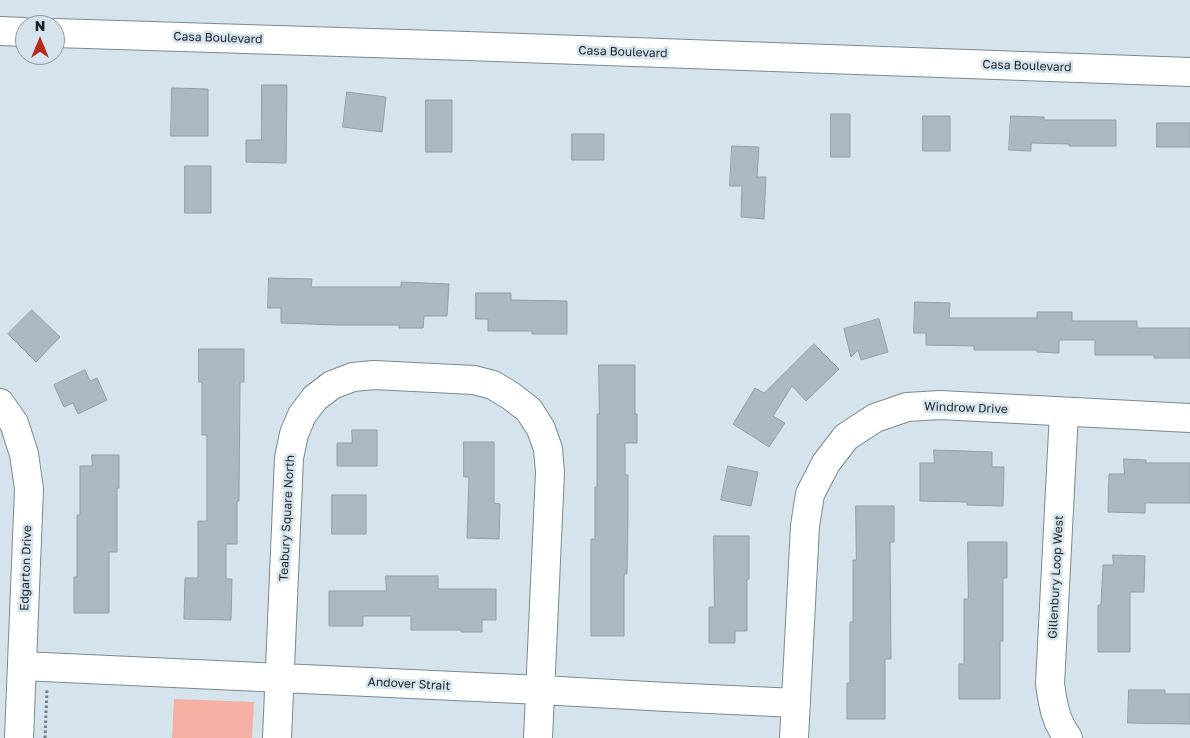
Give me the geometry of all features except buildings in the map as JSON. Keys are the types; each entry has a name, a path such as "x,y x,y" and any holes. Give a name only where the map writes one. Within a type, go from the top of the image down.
{"street":[{"path":"0,31 15,32"},
{"name":"Casa Boulevard","path":"65,33 1190,72"},
{"name":"Teabury Square North","path":"277,738 289,458 294,434 302,415 315,398 332,385 353,377 374,375 474,380 493,385 529,410 541,429 548,450 550,472 538,738"},
{"name":"Edgarton Drive","path":"0,403 14,423 24,454 29,488 19,738"},
{"name":"Windrow Drive","path":"794,738 805,526 810,494 826,463 846,437 875,418 907,407 940,405 1190,418"},
{"name":"Gillenbury Loop West","path":"1064,412 1050,684 1053,704 1060,727 1068,738"},
{"name":"Andover Strait","path":"22,666 796,703"}],"path":[{"path":"45,738 49,667"}],"shaded area":[{"path":"174,699 254,702 252,738 172,738"}]}
